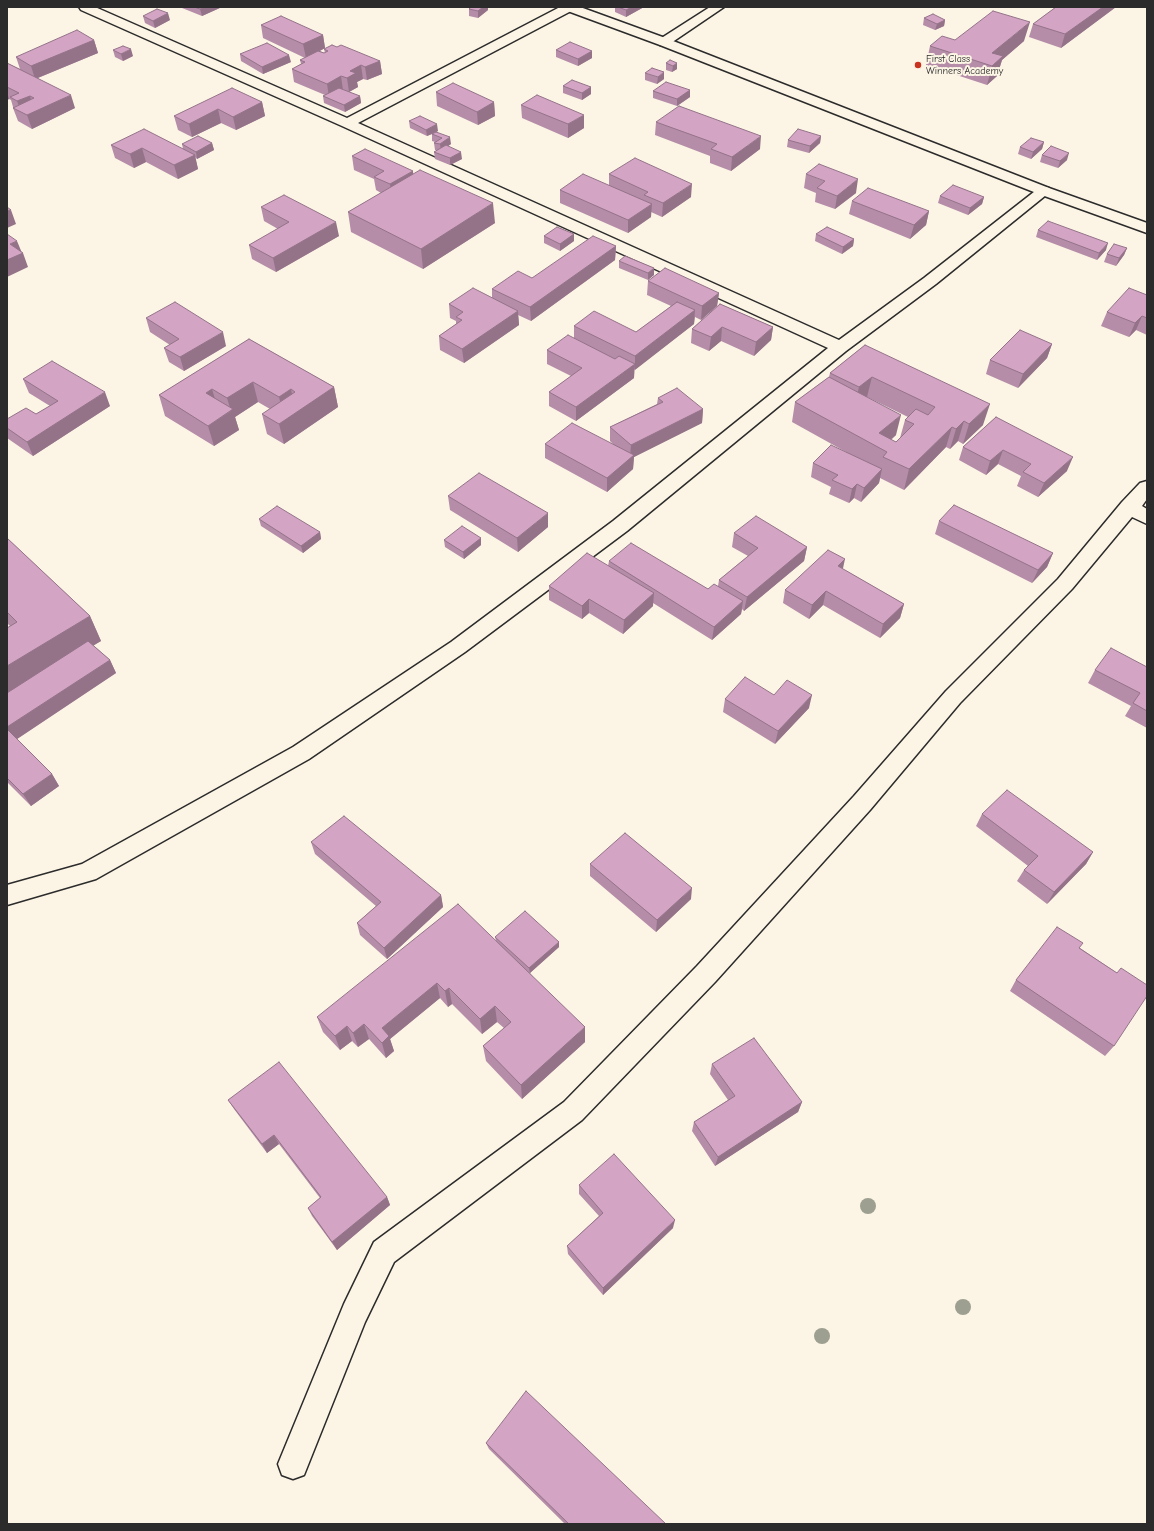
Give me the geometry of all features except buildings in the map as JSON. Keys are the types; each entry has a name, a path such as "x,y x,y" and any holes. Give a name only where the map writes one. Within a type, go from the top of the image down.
{"street":[{"path":"85,7 347,123 840,347"},
{"path":"347,123 569,7 664,42 1044,191 1147,228"},
{"path":"664,42 718,7"},
{"path":"7,895 88,872 301,753 458,647 614,530 840,347 930,281 1044,191"},
{"path":"293,1464 354,1314 384,1252 573,1111 706,974 862,803 954,697 1138,512 1147,487"}],"place":[{"name":"First Class Winners Academy","path":"918,65"}]}
